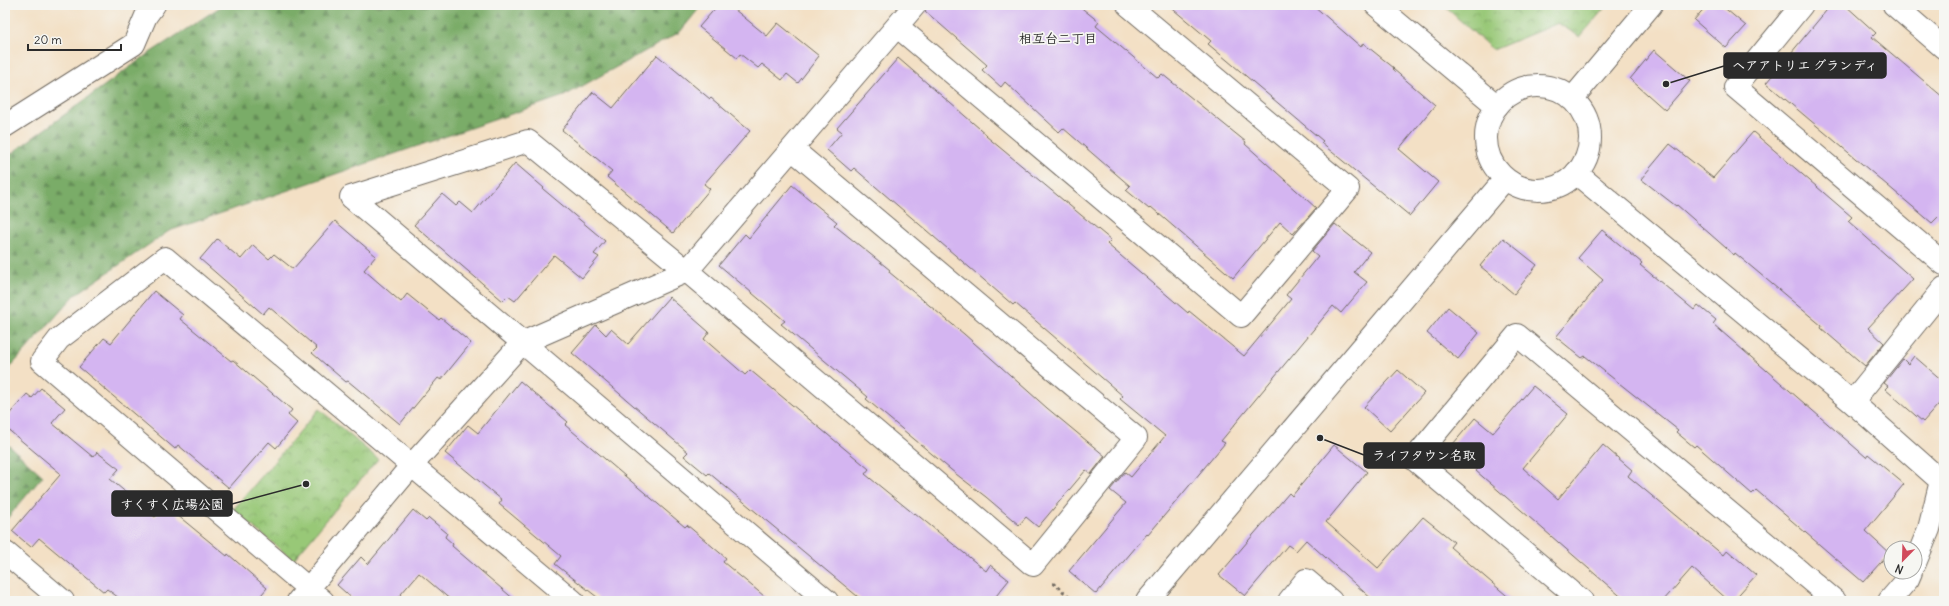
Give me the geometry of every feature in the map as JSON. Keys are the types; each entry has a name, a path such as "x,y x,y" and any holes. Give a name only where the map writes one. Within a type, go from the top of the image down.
{"street":[{"path":"7,121 134,44 146,16 154,5"},
{"path":"573,601 412,465 165,258 59,339 42,361 310,597 412,465 522,343 687,271 898,27 915,5"},
{"path":"898,27 1242,316 1348,189 1128,5"},
{"path":"1376,5 1497,106"},
{"path":"1572,99 1651,5"},
{"path":"1802,5 1735,87 1944,264"},
{"path":"1894,5 1944,48"},
{"path":"1541,86 1557,90 1572,99 1582,112 1588,127 1589,143 1585,159 1576,173 1564,183 1550,189 1534,190 1518,187 1505,179 1494,167 1488,152 1486,136 1489,120 1497,106 1509,95 1524,88 1541,86"},
{"path":"792,149 1136,438 1033,565 687,271 528,141 351,197 827,601"},
{"path":"1576,173 1852,402 1942,483 1929,529 1923,544"},
{"path":"1146,601 1505,179"},
{"path":"1852,402 1944,288"},
{"path":"1582,601 1414,458 1517,335 1835,601"},
{"path":"5,555 6,553 63,601"},
{"path":"1289,601 1306,580 1331,601"},
{"path":"1889,601 1907,580"}],"green space":[{"path":"223,5 702,5 680,32 564,96 169,231 75,295 5,373 5,158 145,56"},
{"path":"1443,5 1607,5 1580,37 1558,23 1493,50"},
{"path":"319,409 378,459 293,560 233,510"},
{"path":"5,442 43,476 5,521"}],"building":[{"path":"718,5 729,5 767,36 778,23 819,56 798,83 787,74 782,80 762,64 758,68 740,54 737,58 699,27"},
{"path":"927,5 1078,5 1099,22 1096,26 1158,78 1162,74 1246,142 1245,144 1316,208 1293,234 1280,222 1233,278 1151,207 1149,209 1126,190 1130,186 1063,128 1059,132 1005,82 1001,87 982,70 987,65 925,11"},
{"path":"1168,5 1313,5 1361,47 1363,43 1394,68 1393,69 1435,105 1399,149 1438,182 1410,216 1321,143 1323,141 1208,44 1211,41"},
{"path":"1707,5 1721,5 1746,26 1726,48 1694,20"},
{"path":"1831,5 1845,5 1876,33 1872,37 1944,98 1944,211 1932,223 1766,83"},
{"path":"1654,50 1690,81 1665,110 1630,79"},
{"path":"657,55 750,131 704,184 710,189 673,233 607,177 612,171 562,130 593,92 613,108"},
{"path":"898,58 987,135 986,136 1111,240 1107,244 1188,313 1189,311 1244,356 1291,299 1286,295 1318,256 1312,251 1335,224 1370,252 1354,272 1367,282 1341,313 1333,306 1221,441 1225,443 1148,535 1147,534 1096,594 1069,571 1126,503 1110,490 1125,472 1131,477 1165,436 1120,399 1123,396 1015,303 1013,305 854,168 851,171 827,150 842,132 837,128"},
{"path":"1753,132 1852,217 1848,221 1913,279 1868,328 1884,343 1865,366 1821,328 1822,326 1735,253 1734,255 1677,205 1676,206 1641,179 1670,144 1713,178"},
{"path":"515,163 544,188 543,189 605,241 594,254 599,257 582,278 554,255 515,301 508,296 503,301 414,225 442,194 456,206 460,202 473,213"},
{"path":"792,185 837,222 834,225 890,270 889,272 964,334 1047,408 1105,456 1091,474 1086,470 1038,527 1026,517 1019,525 956,474 866,399 868,397 781,324 785,321 719,265 745,234 749,238"},
{"path":"335,221 376,256 364,270 401,302 407,294 439,320 441,318 471,343 441,380 438,378 400,424 348,381 346,382 312,353 317,348 269,307 263,314 200,259 217,239 241,259 253,245 269,259 274,254 293,269"},
{"path":"1602,230 1642,263 1640,265 1694,310 1698,305 1716,320 1713,324 1866,457 1868,454 1904,484 1865,531 1883,548 1883,560 1863,582 1756,490 1752,494 1696,445 1694,447 1676,432 1678,430 1585,356 1582,358 1556,337 1603,280 1578,258"},
{"path":"1503,238 1537,265 1514,294 1480,266"},
{"path":"154,291 183,315 180,319 231,361 233,360 292,410 288,415 297,423 276,448 269,442 229,488 178,445 175,449 79,367 104,338 111,343"},
{"path":"669,297 709,332 704,339 745,375 750,370 869,469 865,474 914,514 915,513 986,571 990,565 1009,580 992,601 863,601 709,473 707,475 684,456 688,452 572,353 596,325 606,335 611,329 628,344"},
{"path":"1448,307 1479,333 1458,359 1427,333"},
{"path":"1914,356 1944,382 1944,398 1923,422 1885,389 1888,386 1884,383 1903,359 1908,364"},
{"path":"1398,370 1424,393 1390,431 1364,407"},
{"path":"520,381 568,422 565,425 685,527 687,525 726,558 723,562 770,601 602,601 555,564 561,556 499,504 502,500 445,453 468,425 478,433"},
{"path":"1533,386 1568,414 1523,468 1558,499 1603,445 1632,470 1628,476 1723,555 1727,550 1756,575 1733,601 1729,601 1692,568 1663,601 1626,601 1476,471 1480,466 1453,444 1475,418 1493,433"},
{"path":"41,388 65,408 52,423 93,457 97,452 119,469 110,479 155,517 165,505 227,556 228,554 267,588 256,601 123,601 107,589 104,592 39,538 31,547 12,531 60,475 60,473 5,427 5,419 27,394 32,398"},
{"path":"1334,445 1367,472 1326,522 1378,568 1423,517 1454,542 1450,547 1513,601 1374,601 1306,540 1296,551 1288,545 1245,596 1219,575 1289,493 1292,496"},
{"path":"413,510 426,521 429,518 447,533 445,537 453,544 452,546 516,601 452,601 419,573 395,601 355,601 337,585 361,557 368,564"}],"place":[{"name":"ヘアアトリエ グランディ","path":"1666,84"},
{"name":"ライフタウン名取","path":"1320,438"},
{"name":"すくすく広場公園","path":"306,484"}],"district":[{"name":"相互台二丁目","path":"1058,38"}]}
